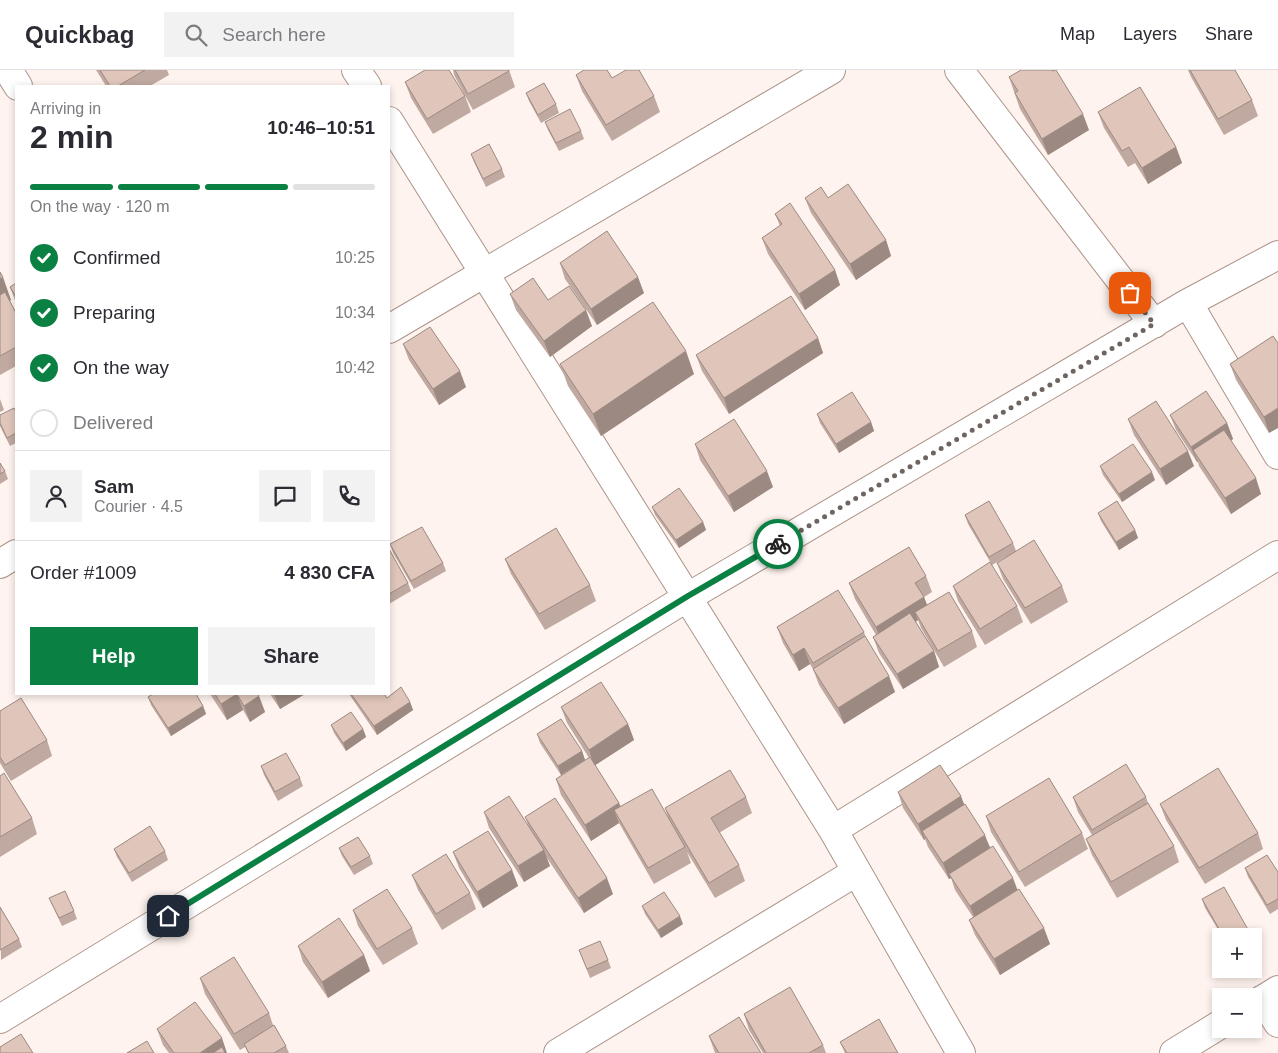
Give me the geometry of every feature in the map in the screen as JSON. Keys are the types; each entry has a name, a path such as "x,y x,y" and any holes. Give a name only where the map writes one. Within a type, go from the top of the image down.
{"street":[{"path":"8,70 17,85"},
{"path":"356,70 366,85"},
{"path":"390,328 831,70"},
{"path":"960,70 1154,324"},
{"path":"390,123 485,271 833,830 960,1053"},
{"path":"0,1019 688,596 1188,303 1278,255"},
{"path":"1188,303 1278,455"},
{"path":"0,564 15,555"},
{"path":"833,830 1278,555"},
{"path":"558,1053 856,872"},
{"path":"1265,998 1278,1023"},
{"path":"1174,1053 1212,1030"}],"building":[{"path":"100,70 145,70 120,85 109,85"},
{"path":"425,70 449,70 465,96 427,119 405,82"},
{"path":"455,70 509,70 509,71 468,94"},
{"path":"584,70 607,70 612,78 626,70 639,70 654,96 606,125 576,75"},
{"path":"1021,70 1056,70 1083,114 1042,139 1015,93 1018,91 1009,77"},
{"path":"1190,70 1235,70 1252,100 1218,119"},
{"path":"544,83 556,104 538,115 526,93"},
{"path":"1140,87 1176,147 1142,168 1129,147 1122,151 1098,112"},
{"path":"570,109 581,131 556,143 545,122"},
{"path":"489,144 502,169 483,179 471,154"},
{"path":"848,184 886,240 850,264 805,198 821,187 828,198"},
{"path":"790,203 835,270 799,294 762,238 782,224 775,214"},
{"path":"607,231 638,277 591,309 560,263"},
{"path":"533,278 548,300 569,286 586,310 544,341 510,294"},
{"path":"15,284 15,295 10,287"},
{"path":"5,292 15,311 15,348 0,356 0,295"},
{"path":"791,296 818,338 724,398 696,355"},
{"path":"653,302 686,351 593,414 560,364"},
{"path":"430,327 460,371 433,389 403,344"},
{"path":"1273,336 1278,343 1278,408 1264,417 1230,364"},
{"path":"1206,391 1227,423 1191,447 1170,415"},
{"path":"852,392 871,422 836,444 817,414"},
{"path":"1156,401 1188,451 1160,469 1128,419"},
{"path":"14,408 15,410 15,434 7,438 0,423 0,415"},
{"path":"734,419 767,471 728,496 695,444"},
{"path":"1224,430 1256,478 1225,498 1193,450"},
{"path":"1133,444 1152,472 1119,494 1100,466"},
{"path":"0,463 5,471 0,474"},
{"path":"679,488 703,522 676,540 652,507"},
{"path":"989,501 1013,543 989,557 965,515"},
{"path":"1117,501 1135,530 1116,542 1098,513"},
{"path":"422,527 443,563 411,581 390,544"},
{"path":"556,528 590,585 539,614 505,559"},
{"path":"1034,540 1062,586 1025,608 997,563"},
{"path":"909,547 926,576 915,583 924,597 876,627 849,583"},
{"path":"390,551 408,583 390,593"},
{"path":"990,562 1017,606 980,629 953,586"},
{"path":"838,590 864,632 813,663 804,648 793,655 777,627"},
{"path":"949,592 972,631 938,651 915,612"},
{"path":"910,613 934,651 897,674 873,637"},
{"path":"865,636 889,676 838,708 813,669"},
{"path":"601,682 628,724 589,750 561,707"},
{"path":"401,687 410,702 374,726 352,695 385,695 387,698"},
{"path":"151,695 197,695 203,706 168,728 148,697"},
{"path":"216,695 235,695 221,704"},
{"path":"238,695 258,695 259,696 244,706"},
{"path":"21,698 47,740 5,765 0,757 0,711"},
{"path":"351,712 363,729 343,743 331,725"},
{"path":"561,719 582,751 558,766 537,734"},
{"path":"286,753 300,778 275,792 261,766"},
{"path":"590,757 619,803 585,825 556,779"},
{"path":"1126,764 1146,797 1092,830 1073,797"},
{"path":"940,765 961,796 918,824 898,792"},
{"path":"1218,768 1258,833 1199,868 1160,804"},
{"path":"730,770 746,797 711,818 739,865 709,883 665,808"},
{"path":"4,773 32,818 0,837 0,776"},
{"path":"1049,778 1082,833 1019,872 986,816"},
{"path":"652,789 685,847 648,868 614,810"},
{"path":"509,796 544,850 518,866 484,812"},
{"path":"555,798 607,878 578,898 525,817"},
{"path":"1148,803 1174,846 1111,882 1086,839"},
{"path":"965,804 985,835 943,863 922,831"},
{"path":"150,826 165,851 129,873 114,849"},
{"path":"488,831 512,870 477,892 453,852"},
{"path":"358,837 370,856 351,867 339,848"},
{"path":"993,846 1013,878 970,906 949,874"},
{"path":"446,854 470,893 436,914 412,875"},
{"path":"1267,855 1278,872 1278,899 1267,905 1245,868"},
{"path":"1224,887 1247,928 1218,928 1202,899"},
{"path":"387,889 412,928 377,949 353,910"},
{"path":"1019,889 1044,928 994,959 969,920"},
{"path":"65,891 74,911 59,918 49,898"},
{"path":"664,892 680,916 658,930 642,906"},
{"path":"0,907 19,939 0,950"},
{"path":"339,918 364,955 322,982 298,946"},
{"path":"600,941 608,960 587,969 579,950"},
{"path":"234,957 269,1013 234,1034 200,978"},
{"path":"790,987 823,1045 809,1053 766,1053 744,1014"},
{"path":"195,1002 222,1038 200,1053 174,1053 157,1029"},
{"path":"739,1017 761,1053 719,1053 709,1036"},
{"path":"879,1019 898,1053 847,1053 840,1042"},
{"path":"274,1025 286,1046 274,1053 249,1053 244,1044"},
{"path":"21,1034 33,1053 0,1053 0,1047"},
{"path":"147,1041 154,1053 127,1053"},
{"path":"222,1047 225,1053 213,1053"}],"way so far":[{"path":"778,544 1154,324 1130,293"}],"route":[{"path":"168,916 688,596 778,544"}]}
